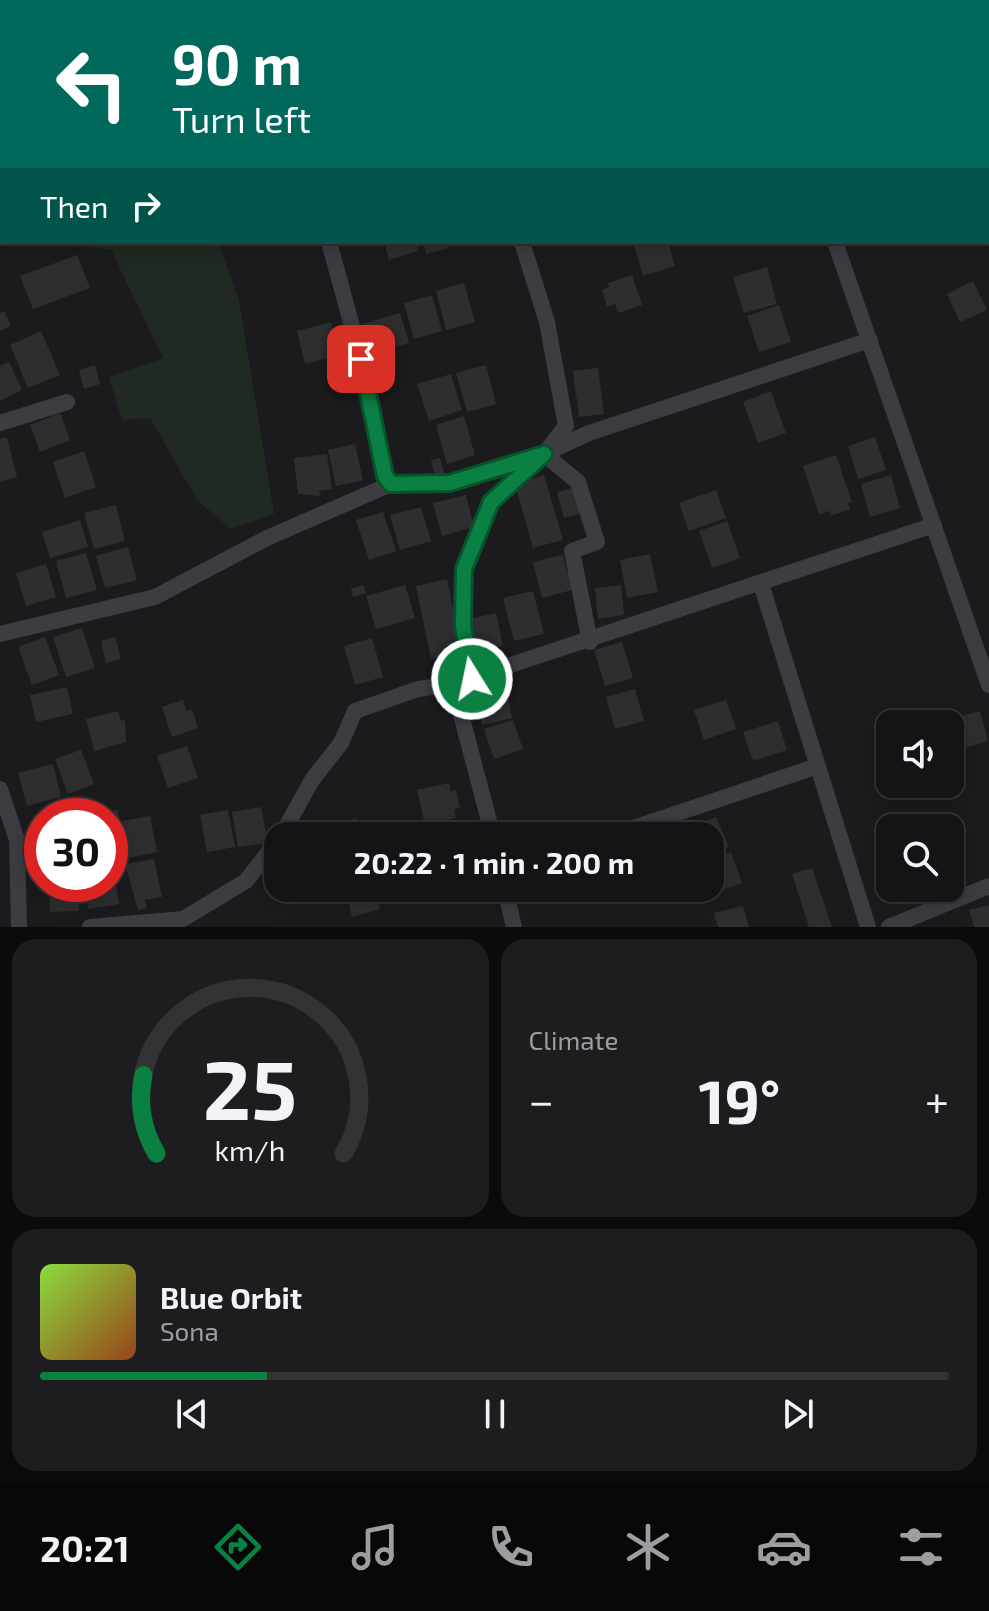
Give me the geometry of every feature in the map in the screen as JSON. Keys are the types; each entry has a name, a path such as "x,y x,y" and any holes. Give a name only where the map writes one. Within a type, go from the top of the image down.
{"street":[{"path":"330,244 369,388 385,476 391,484"},
{"path":"472,679 463,626 464,569 491,502 544,454 566,426 547,322 523,244"},
{"path":"836,244 989,685"},
{"path":"0,634 155,597 267,538 391,484 450,483 544,454 589,433 870,340"},
{"path":"0,423 67,402"},
{"path":"544,454 578,482 597,542 572,551 590,642"},
{"path":"289,822 312,780 341,743 355,711 418,689 472,679 562,648 590,642 934,525"},
{"path":"761,584 868,927"},
{"path":"453,684 489,822"},
{"path":"651,822 818,766"},
{"path":"0,789 17,840 19,924 0,917"},
{"path":"90,927 183,919 246,881 264,858"},
{"path":"889,927 989,886"},
{"path":"508,902 514,927"}],"shaded area":[{"path":"72,244 219,244 239,300 274,514 231,529 197,500 150,418 122,420 109,377 163,358 111,250"}],"building":[{"path":"385,244 416,244 418,251 389,260"},
{"path":"424,244 448,244 449,248 426,254"},
{"path":"634,244 669,244 675,266 643,276"},
{"path":"77,255 90,288 33,309 20,276"},
{"path":"767,267 777,304 744,313 733,277"},
{"path":"632,275 642,305 618,313 615,304 607,307 602,290 609,287 608,283"},
{"path":"973,281 987,310 960,322 947,294"},
{"path":"464,283 475,322 446,330 436,291"},
{"path":"432,295 442,331 414,339 404,303"},
{"path":"779,305 791,342 759,352 747,316"},
{"path":"4,311 11,326 0,331 0,313"},
{"path":"400,313 409,343 371,354 362,324"},
{"path":"331,322 339,355 305,364 297,331"},
{"path":"41,331 60,375 28,388 10,345"},
{"path":"9,362 22,390 0,401 0,366"},
{"path":"95,365 100,384 84,389 79,370"},
{"path":"486,365 496,404 467,412 456,373"},
{"path":"598,368 604,414 579,417 573,371"},
{"path":"451,374 462,410 429,421 417,384"},
{"path":"771,391 786,433 758,443 743,402"},
{"path":"60,413 70,440 40,452 30,425"},
{"path":"464,416 475,455 447,464 436,425"},
{"path":"7,437 17,477 0,482 0,439"},
{"path":"875,437 886,470 858,479 848,446"},
{"path":"355,444 363,480 336,486 328,450"},
{"path":"84,451 96,487 65,498 53,462"},
{"path":"327,454 332,489 319,491 320,496 298,494 294,458"},
{"path":"836,455 852,502 848,503 850,509 831,516 830,511 819,514 803,466"},
{"path":"440,458 444,473 435,476 431,460"},
{"path":"544,475 563,540 533,548 515,484"},
{"path":"891,475 900,508 870,517 861,484"},
{"path":"577,487 583,513 564,518 557,492"},
{"path":"716,490 726,518 689,531 679,503"},
{"path":"466,495 474,527 442,536 433,503"},
{"path":"116,505 125,541 94,549 84,513"},
{"path":"421,507 431,541 400,550 390,515"},
{"path":"383,512 396,551 369,560 356,520"},
{"path":"80,520 88,547 50,558 42,532"},
{"path":"727,521 740,558 712,568 699,531"},
{"path":"128,547 137,580 105,588 96,556"},
{"path":"86,553 97,590 66,598 56,561"},
{"path":"650,554 658,592 627,598 620,560"},
{"path":"563,555 567,572 573,570 575,580 570,582 572,590 542,598 533,562"},
{"path":"46,564 56,597 26,606 16,573"},
{"path":"447,579 462,653 431,659 416,586"},
{"path":"363,585 366,593 353,597 351,589"},
{"path":"405,585 415,618 376,629 366,596"},
{"path":"621,585 624,615 598,619 595,588"},
{"path":"533,591 544,634 514,641 503,598"},
{"path":"496,613 503,646 473,653 465,620"},
{"path":"82,628 95,668 66,677 53,637"},
{"path":"45,637 59,675 32,685 18,647"},
{"path":"115,637 121,659 106,663 101,641"},
{"path":"372,638 383,677 355,685 344,646"},
{"path":"622,642 633,678 605,686 594,650"},
{"path":"505,683 512,718 482,725 475,689"},
{"path":"67,687 73,714 36,722 30,695"},
{"path":"635,689 644,721 615,729 606,697"},
{"path":"183,700 186,711 192,709 198,728 172,737 162,707"},
{"path":"726,700 736,729 704,740 694,710"},
{"path":"118,711 121,721 125,720 126,742 94,751 86,719"},
{"path":"980,711 988,741 967,747 964,715"},
{"path":"513,720 523,749 494,759 484,729"},
{"path":"778,721 787,750 753,761 743,732"},
{"path":"187,746 198,778 168,788 157,756"},
{"path":"81,750 94,784 68,794 55,759"},
{"path":"53,764 61,797 25,798 18,773"},
{"path":"449,783 451,791 456,790 460,808 454,809 456,818 424,822 417,790"},
{"path":"261,807 264,844 238,847 232,812"},
{"path":"228,810 235,847 207,852 200,815"},
{"path":"150,816 157,852 129,858 128,820"},
{"path":"731,852 742,883 724,889 724,855"},
{"path":"154,859 162,897 145,900 147,908 138,910 128,863"},
{"path":"812,868 832,927 809,927 792,874"},
{"path":"50,902 79,902 79,911 50,912"},
{"path":"87,902 119,902 119,904 88,909"},
{"path":"348,902 378,902 380,909 352,917"},
{"path":"989,905 989,927 974,927 969,910"},
{"path":"743,906 749,927 718,927 714,913"}],"route":[{"path":"361,359 385,476 391,484 402,487 450,483 479,477 544,454 491,502 464,569 463,626 472,679"}]}
